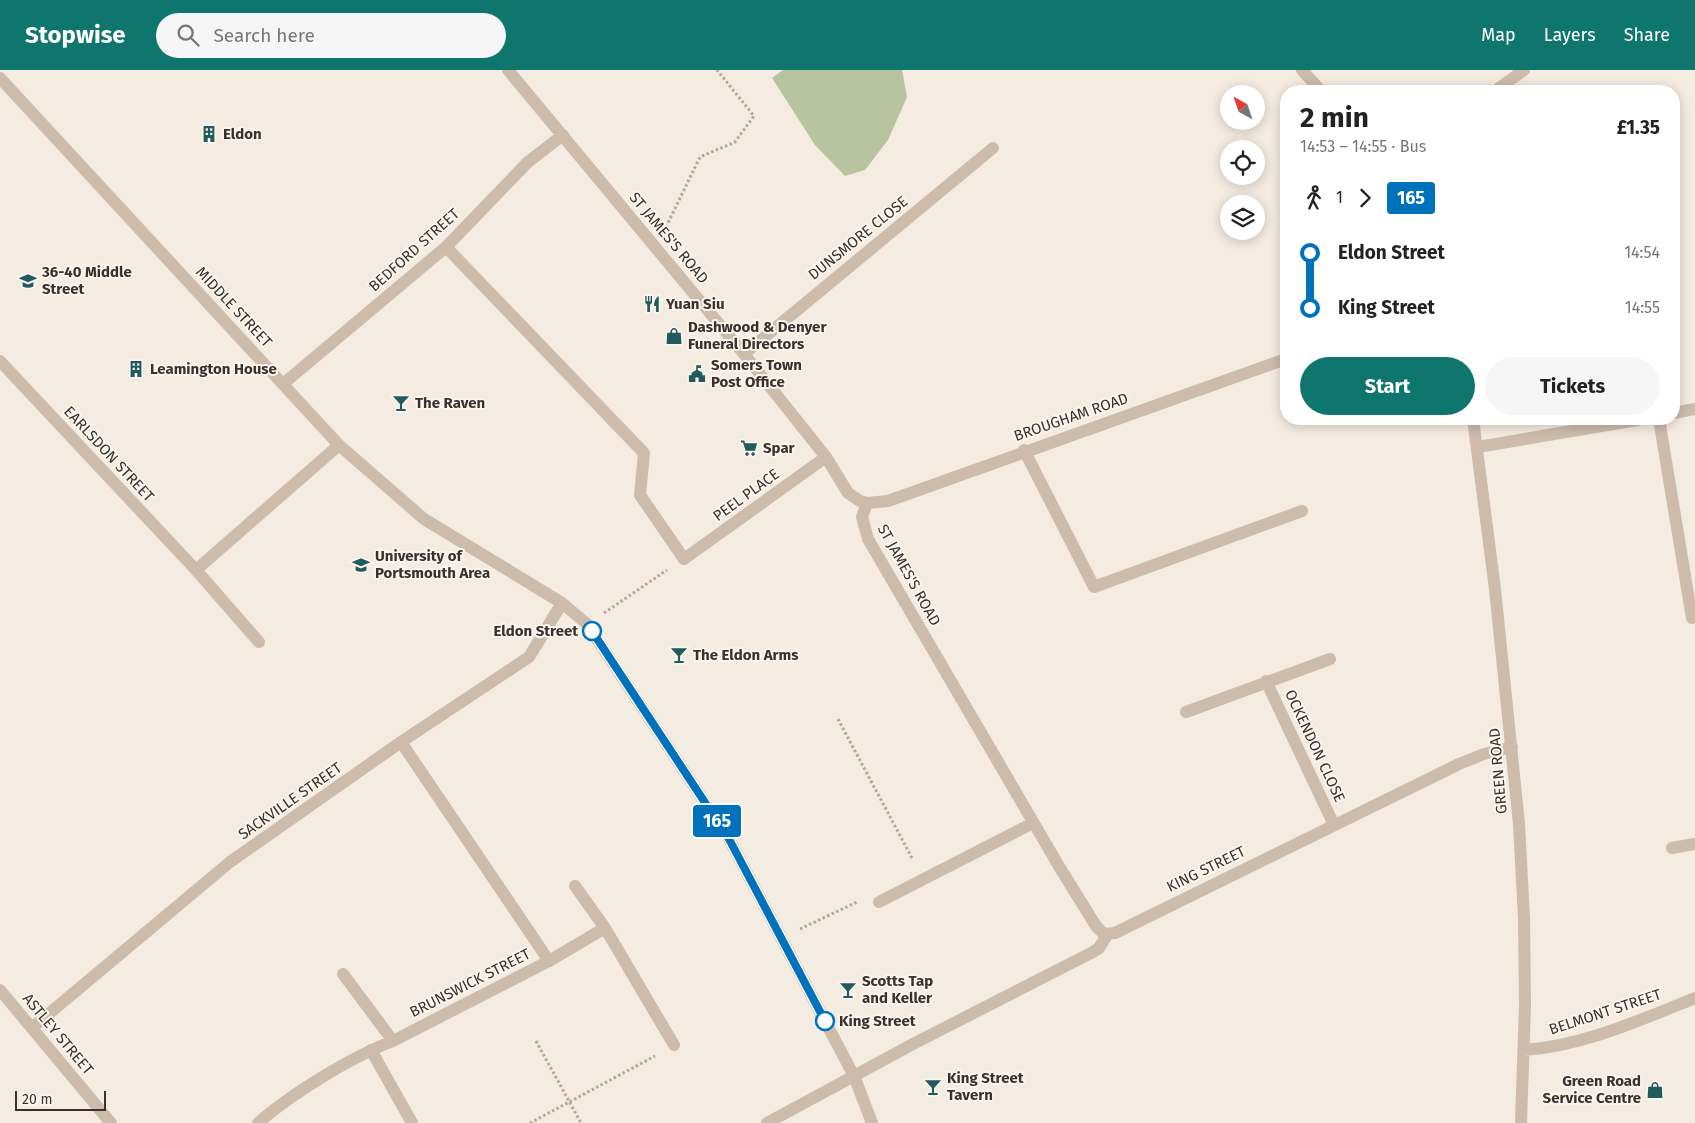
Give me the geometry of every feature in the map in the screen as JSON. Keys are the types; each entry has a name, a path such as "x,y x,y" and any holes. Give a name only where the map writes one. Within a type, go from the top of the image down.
{"street":[{"name":"ST JAMES'S ROAD","path":"508,70 744,354 826,457 848,493 866,503 862,517 868,539 1033,823 1096,926 1107,935"},
{"path":"1302,70 1316,85"},
{"path":"1503,85 1524,70"},
{"name":"MIDDLE STREET","path":"0,78 338,445 424,519 562,603"},
{"name":"BEDFORD STREET","path":"283,384 446,247 528,162 563,135"},
{"name":"DUNSMORE CLOSE","path":"744,354 993,148"},
{"path":"446,247 644,452 640,496 684,559"},
{"name":"EARLSDON STREET","path":"0,361 196,570 258,642"},
{"name":"BROUGHAM ROAD","path":"866,503 888,501 1024,450 1280,361"},
{"path":"1680,412 1695,410"},
{"name":"GREEN ROAD","path":"1474,425 1512,747 1524,918 1524,1050 1521,1123"},
{"path":"1478,447 1608,425"},
{"path":"1660,425 1692,618"},
{"path":"196,570 338,445"},
{"path":"1024,450 1094,587 1302,511"},
{"name":"PEEL PLACE","path":"684,559 826,457"},
{"path":"562,603 587,624 729,839 854,1076 872,1123"},
{"name":"SACKVILLE STREET","path":"33,1027 230,862 401,742 529,657 562,603"},
{"name":"OCKENDON CLOSE","path":"1186,712 1330,659"},
{"name":"OCKENDON CLOSE","path":"1266,681 1334,825"},
{"name":"BRUNSWICK STREET","path":"258,1123 276,1107 371,1050 549,961 401,742"},
{"name":"KING STREET","path":"767,1123 913,1044 1093,952 1099,948 1107,935 1115,933 1459,764 1484,754 1512,747"},
{"path":"879,902 1033,823"},
{"path":"1672,848 1695,844"},
{"path":"575,886 605,928 674,1045"},
{"path":"549,961 605,928"},
{"path":"343,974 392,1041"},
{"name":"ASTLEY STREET","path":"0,990 33,1027 110,1123"},
{"name":"BELMONT STREET","path":"1524,1050 1561,1046 1695,998"},
{"path":"371,1050 412,1123"}],"path":[{"path":"656,248 700,157 735,142 754,116 717,70"},
{"path":"587,624 684,559"},
{"path":"838,719 924,880"},
{"path":"781,937 864,898 879,902"},
{"path":"536,1041 581,1123"},
{"path":"530,1123 674,1045"}],"green space":[{"path":"783,70 902,70 907,97 888,140 865,170 845,176 815,145 772,78"}],"bus line":[{"name":"165","path":"592,631 729,839 825,1021"}],"place":[{"name":"Eldon","path":"209,134"},
{"name":"36-40 Middle Street","path":"28,281"},
{"name":"Yuan Siu","path":"652,304"},
{"name":"Dashwood & Denyer Funeral Directors","path":"674,336"},
{"name":"Leamington House","path":"136,369"},
{"name":"Somers Town Post Office","path":"697,374"},
{"name":"The Raven","path":"401,403"},
{"name":"Spar","path":"749,448"},
{"name":"University of Portsmouth Area","path":"361,565"},
{"name":"Eldon Street","path":"592,631"},
{"name":"The Eldon Arms","path":"679,655"},
{"name":"Scotts Tap and Keller","path":"848,990"},
{"name":"King Street","path":"825,1021"},
{"name":"King Street Tavern","path":"933,1087"},
{"name":"Green Road Service Centre","path":"1655,1090"}]}
